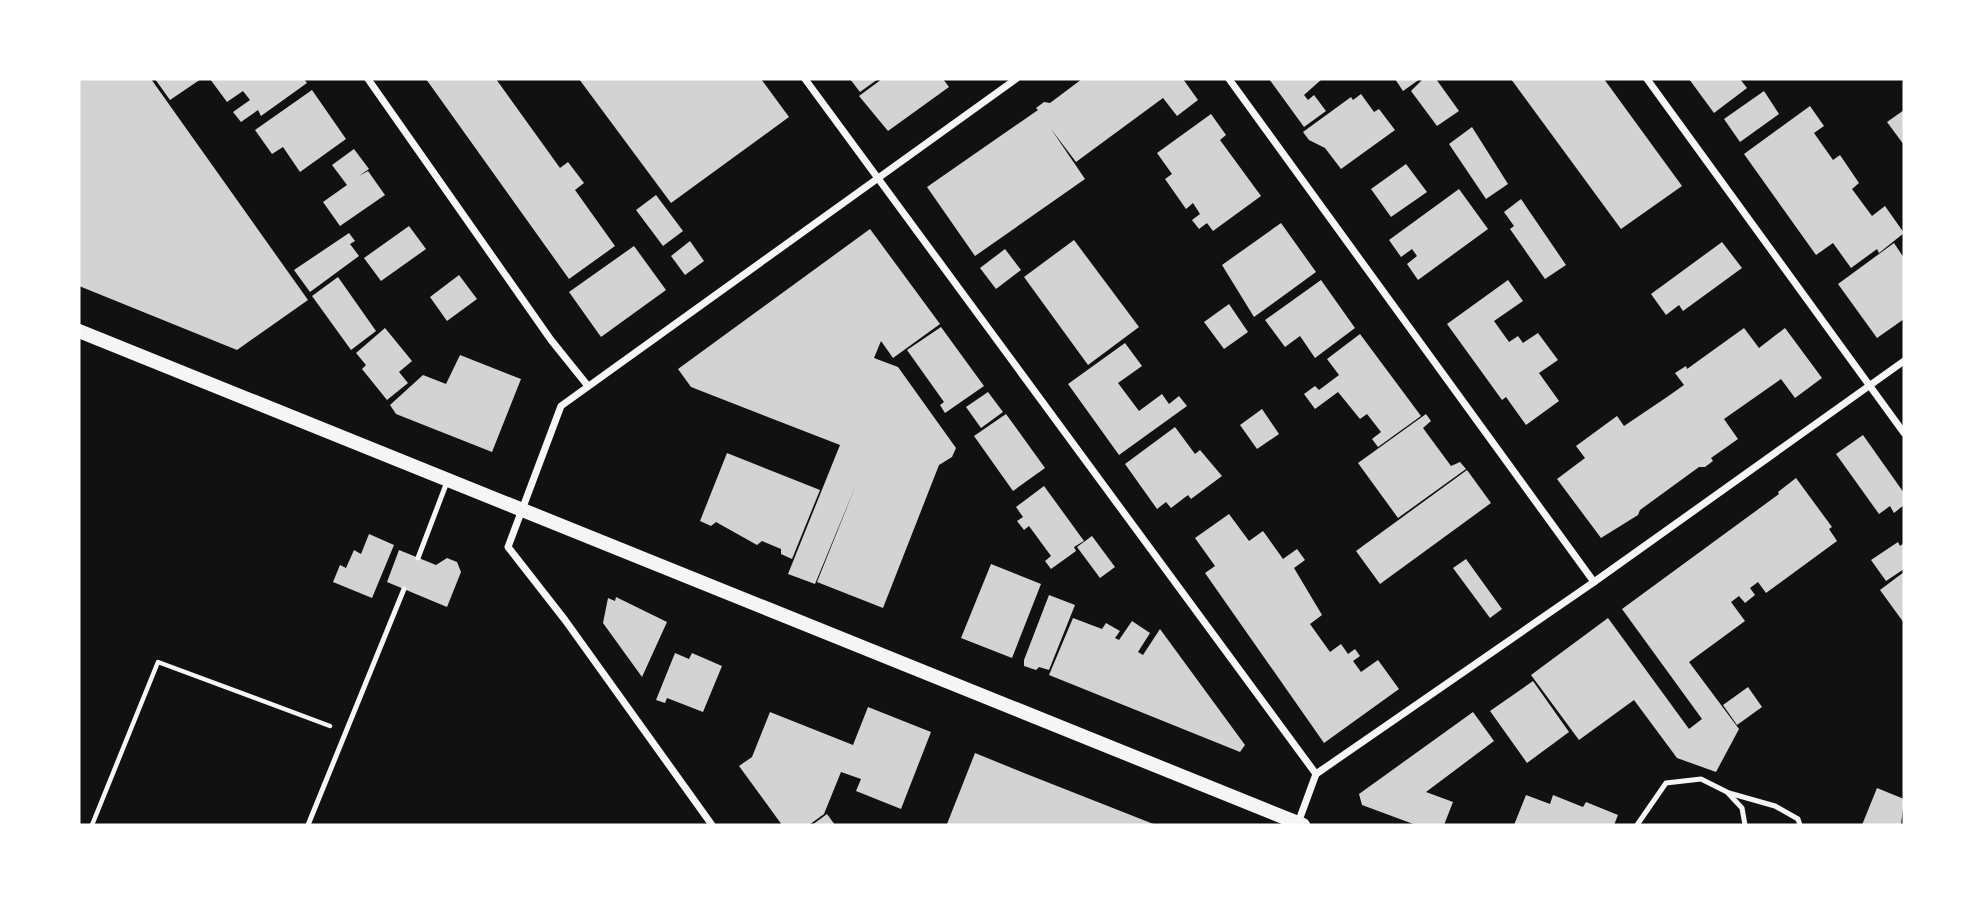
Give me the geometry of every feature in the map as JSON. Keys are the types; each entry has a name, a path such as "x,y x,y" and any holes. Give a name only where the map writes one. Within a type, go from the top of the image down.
{"main road":[{"path":"79,331 1301,824"}],"street":[{"path":"368,79 551,340 588,386"},
{"path":"805,79 1316,774"},
{"path":"712,825 565,620 508,547 561,406 1016,79"},
{"path":"1229,79 1594,582"},
{"path":"1647,79 1904,433"},
{"path":"1301,824 1316,774 1594,582 1904,360"}],"lane":[{"path":"418,558 448,478"},
{"path":"308,825 404,589"},
{"path":"1637,825 1666,783 1701,779 1727,792 1775,806 1798,819 1800,825"},
{"path":"1727,792 1742,808 1745,825"}],"path":[{"path":"92,825 158,662 346,732"}],"building":[{"path":"79,79 151,79 308,300 237,350 79,286"},
{"path":"155,79 201,79 170,100"},
{"path":"210,79 304,79 307,83 261,116 258,110 241,122 233,112 250,100 243,91 227,102"},
{"path":"426,79 496,79 560,168 568,162 584,183 575,190 615,246 569,279"},
{"path":"579,79 761,79 789,117 671,203"},
{"path":"850,79 878,79 860,92"},
{"path":"882,79 943,79 949,87 888,131 859,96"},
{"path":"1082,79 1183,79 1198,100 1177,116 1163,98 1076,162 1051,129 1085,179 975,256 927,187 1038,110 1036,108 1044,102 1050,103"},
{"path":"1269,79 1322,79 1304,95 1308,100 1314,95 1326,111 1304,127"},
{"path":"1395,79 1420,79 1403,91"},
{"path":"1423,79 1436,79 1459,111 1437,126 1411,91"},
{"path":"1511,79 1604,79 1682,186 1621,229"},
{"path":"1689,79 1740,79 1747,88 1714,113"},
{"path":"312,90 346,139 300,172 283,147 272,154 255,130"},
{"path":"1764,91 1779,114 1740,142 1724,119"},
{"path":"1361,94 1374,112 1379,109 1395,130 1341,169 1325,148 1309,140 1303,132 1351,97 1353,100"},
{"path":"1810,106 1824,126 1814,133 1833,160 1840,155 1859,183 1852,189 1872,216 1885,206 1904,233 1879,253 1877,249 1851,268 1833,243 1816,255 1744,154"},
{"path":"1904,110 1904,145 1887,122"},
{"path":"1211,114 1226,135 1220,140 1261,196 1213,231 1207,223 1199,229 1192,220 1200,214 1193,203 1186,209 1165,179 1172,174 1157,153"},
{"path":"1472,127 1508,184 1486,199 1449,144"},
{"path":"354,149 369,169 359,176 368,171 385,195 340,226 323,202 347,185 332,165"},
{"path":"1406,164 1427,192 1391,217 1371,189"},
{"path":"1459,189 1488,229 1418,280 1407,264 1417,256 1412,249 1401,257 1389,240"},
{"path":"656,195 683,231 663,246 636,210"},
{"path":"1521,199 1566,265 1545,279 1510,229 1514,226 1504,212"},
{"path":"1281,223 1316,272 1254,317 1222,265"},
{"path":"409,226 426,249 381,281 364,258"},
{"path":"870,229 940,324 893,358 881,341 874,358 898,367 956,448 952,457 939,465 883,608 817,582 856,485 815,584 788,574 840,445 691,387 678,369"},
{"path":"349,233 355,241 350,244 359,256 310,292 294,270"},
{"path":"1074,240 1139,327 1088,365 1024,277"},
{"path":"690,241 704,261 685,275 671,256"},
{"path":"1722,242 1742,268 1683,311 1679,305 1666,315 1651,294"},
{"path":"1894,243 1904,258 1904,319 1877,338 1838,284"},
{"path":"634,246 666,290 601,337 569,292"},
{"path":"1005,249 1021,270 996,289 980,268"},
{"path":"459,275 477,299 447,321 430,297"},
{"path":"338,277 376,331 351,350 312,296"},
{"path":"1321,280 1355,328 1315,358 1300,336 1285,347 1265,320"},
{"path":"1508,280 1523,301 1494,321 1509,342 1518,336 1523,343 1538,333 1558,360 1539,373 1559,401 1526,425 1506,397 1502,400 1447,324"},
{"path":"1229,304 1248,332 1224,349 1204,322"},
{"path":"941,327 984,386 945,413 940,405 944,402 907,350"},
{"path":"385,328 412,361 399,372 408,383 387,400 362,369 366,365 356,353"},
{"path":"1744,328 1759,348 1785,328 1822,378 1795,398 1781,379 1724,419 1738,439 1711,458 1713,461 1705,467 1699,467 1640,510 1638,515 1601,538 1557,479 1585,458 1576,446 1617,416 1624,426 1667,397 1684,385 1675,373 1686,366 1687,369"},
{"path":"1360,334 1421,416 1378,447 1372,439 1381,432 1367,414 1360,419 1338,392 1315,409 1304,394 1315,386 1319,390 1339,375 1327,359"},
{"path":"1125,343 1142,366 1118,383 1139,411 1162,394 1169,404 1179,396 1187,406 1119,455 1068,384"},
{"path":"460,355 521,379 492,452 396,414 390,405 423,375 446,384"},
{"path":"988,392 1003,412 981,428 966,407"},
{"path":"1262,409 1279,434 1257,449 1240,425"},
{"path":"1006,414 1045,468 1013,491 974,436"},
{"path":"1426,414 1431,421 1423,428 1451,466 1460,462 1466,469 1398,518 1358,463"},
{"path":"1175,427 1195,454 1200,450 1222,476 1191,499 1188,495 1171,508 1166,502 1157,509 1125,464"},
{"path":"1863,435 1904,493 1904,505 1894,513 1890,506 1879,514 1836,454"},
{"path":"727,453 820,490 792,559 781,554 781,549 762,541 757,545 716,522 711,526 700,521"},
{"path":"1467,470 1491,503 1380,584 1356,551"},
{"path":"1796,478 1832,527 1829,529 1837,541 1766,593 1758,582 1750,588 1755,595 1745,603 1739,596 1731,602 1745,621 1689,662 1739,729 1716,772 1677,758 1634,700 1579,740 1531,675 1608,618 1689,729 1702,719 1622,609 1779,494 1778,492"},
{"path":"1044,486 1084,541 1074,547 1076,551 1051,569 1045,561 1051,556 1029,526 1024,530 1017,521 1023,517 1016,507"},
{"path":"1229,514 1249,541 1263,531 1283,559 1297,549 1305,560 1294,568 1322,615 1310,624 1330,652 1341,644 1348,654 1355,649 1360,656 1353,661 1361,672 1378,660 1399,689 1324,743 1205,573 1215,566 1195,538"},
{"path":"369,534 394,545 372,598 333,582 340,565 346,568 354,550 361,554"},
{"path":"1092,536 1115,567 1100,578 1077,547"},
{"path":"1898,542 1900,546 1904,543 1904,569 1886,581 1871,560"},
{"path":"399,550 436,565 447,558 457,562 461,572 447,607 387,582"},
{"path":"1466,559 1502,609 1490,618 1453,568"},
{"path":"991,564 1041,584 1012,658 961,638"},
{"path":"1904,572 1904,623 1880,590"},
{"path":"1049,595 1075,605 1049,670 1039,667 1036,670 1024,666 1024,660"},
{"path":"616,597 667,622 642,677 603,623 608,598 615,601"},
{"path":"1073,618 1102,629 1106,623 1120,631 1115,638 1119,640 1132,621 1150,633 1138,652 1143,655 1160,629 1245,745 1240,752 1049,675"},
{"path":"675,653 689,659 692,653 722,666 703,712 667,698 665,703 656,700"},
{"path":"1533,681 1569,732 1527,763 1490,711"},
{"path":"1748,687 1762,707 1737,725 1723,705"},
{"path":"868,707 931,732 901,809 856,791 861,779 841,772 824,814 809,825 782,825 739,766 752,757 770,712 853,745"},
{"path":"1473,712 1494,741 1426,792 1453,802 1444,825 1416,825 1362,805 1359,794"},
{"path":"975,753 1024,773 1156,825 947,824"},
{"path":"1877,788 1904,799 1901,825 1862,825"},
{"path":"1526,795 1550,804 1553,795 1583,807 1586,802 1618,815 1614,825 1514,825"},
{"path":"827,814 835,825 812,825"}]}
